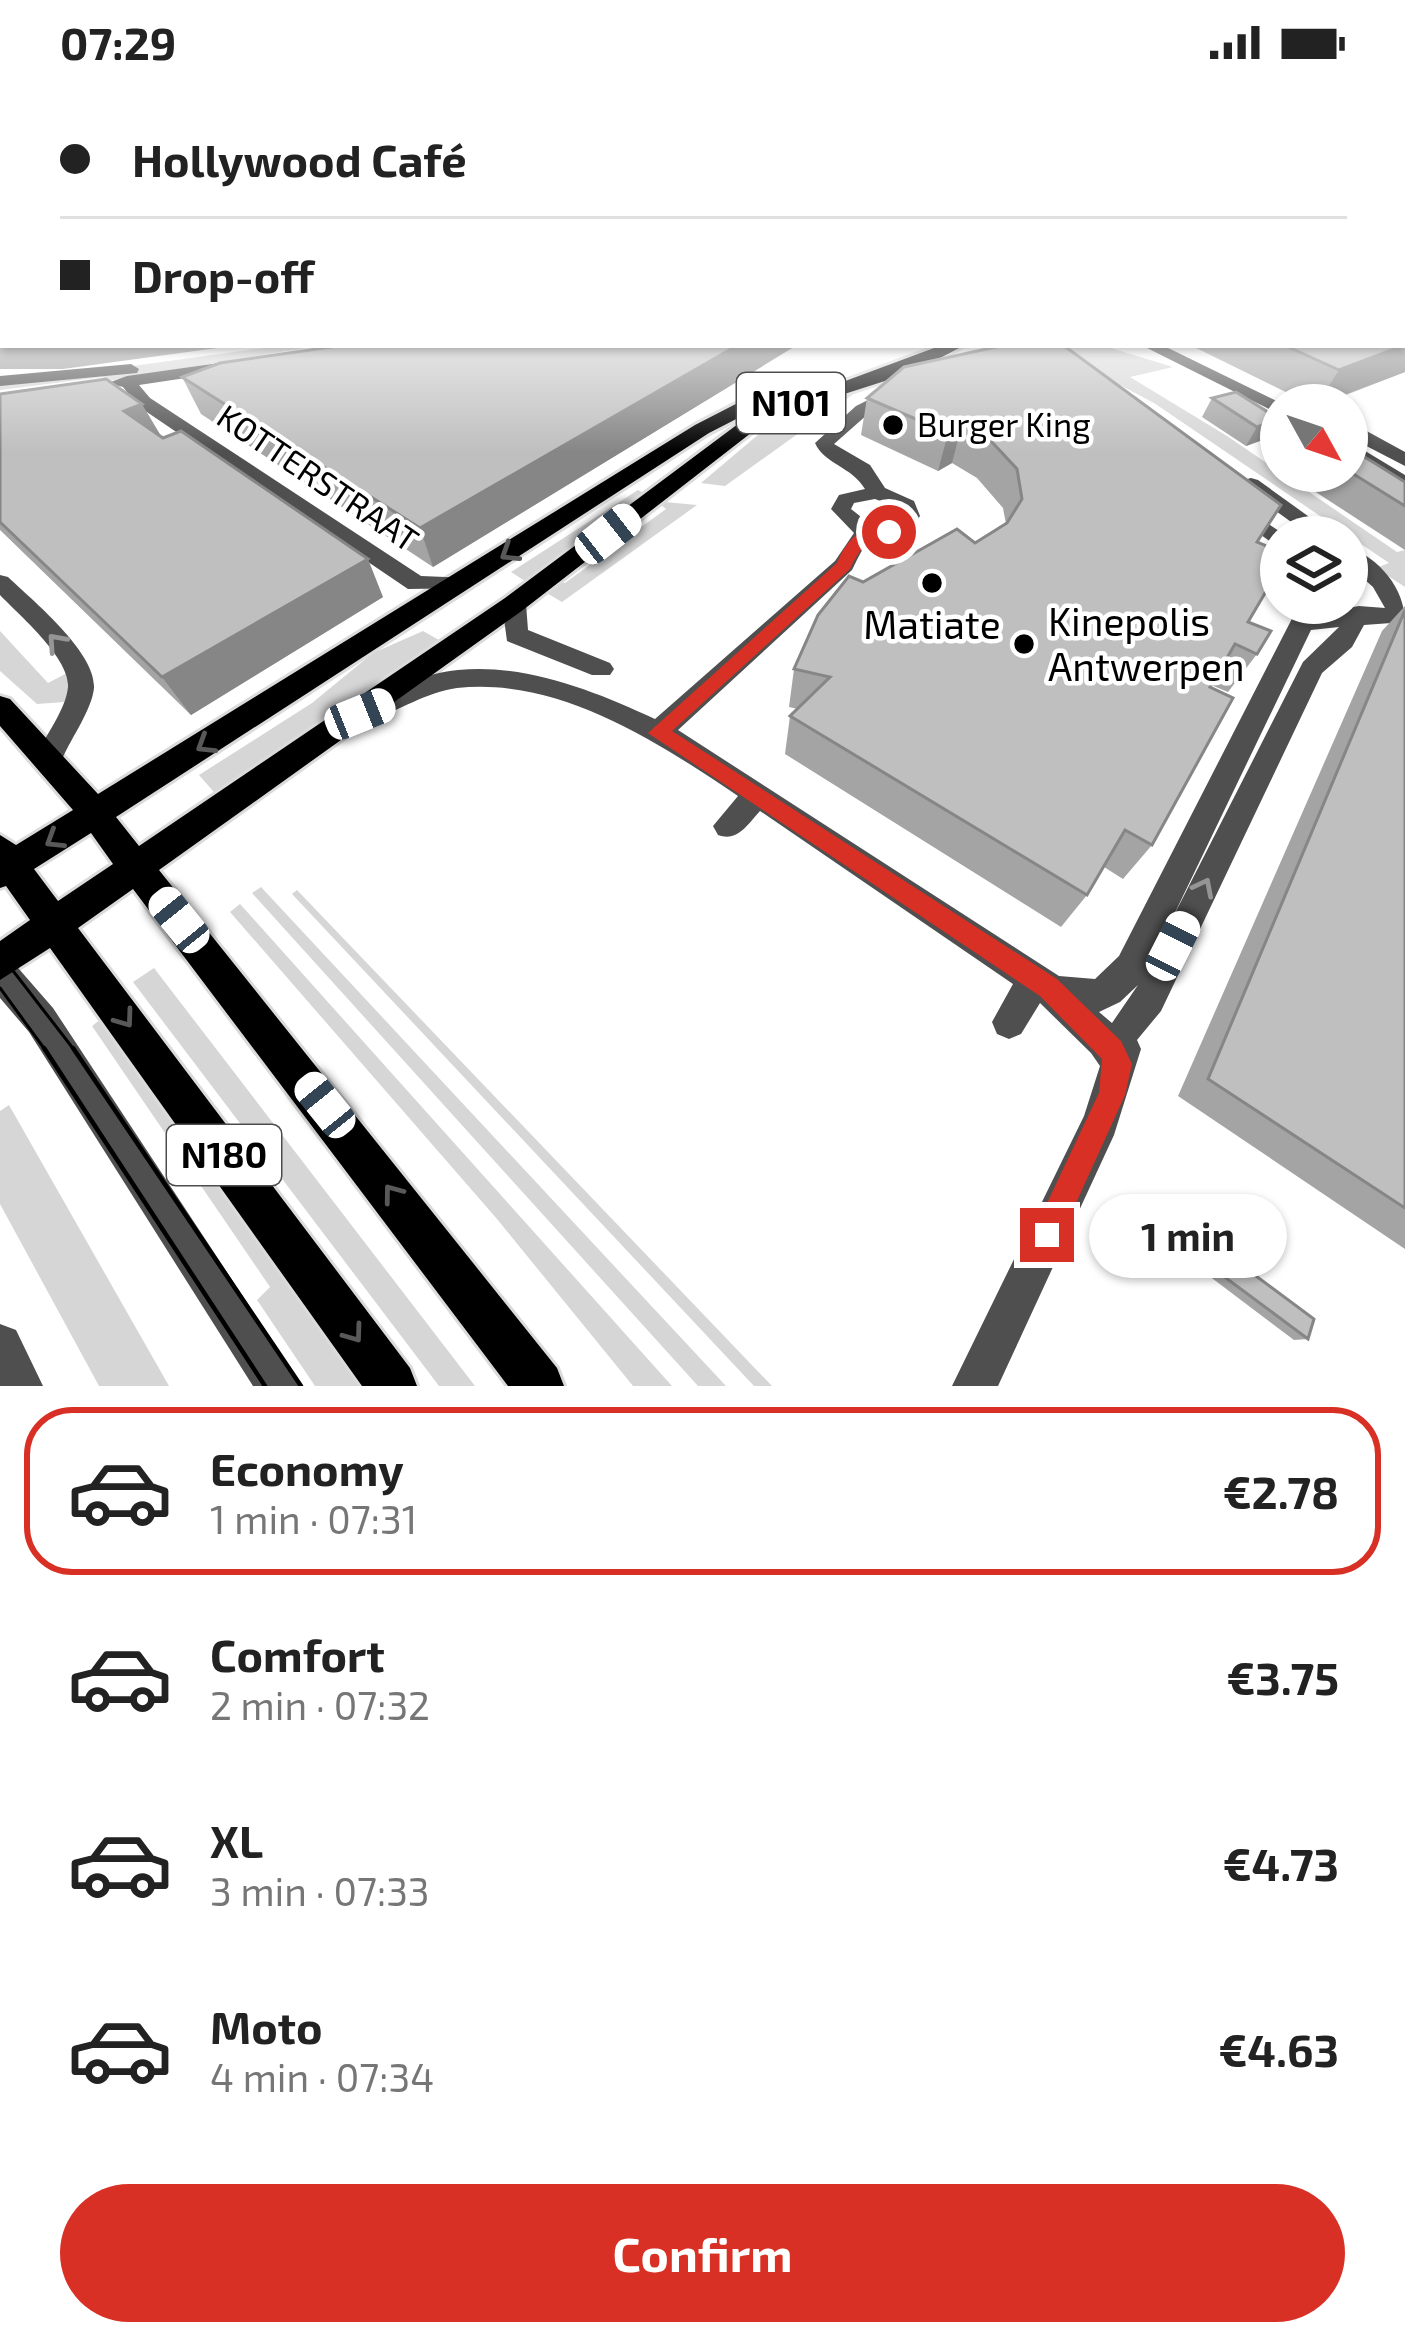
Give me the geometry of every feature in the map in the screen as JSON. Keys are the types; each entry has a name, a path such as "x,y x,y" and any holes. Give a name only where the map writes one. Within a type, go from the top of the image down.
{"main road":[{"name":"N101","path":"95,814 738,408 908,348"},
{"name":"N101","path":"514,604 753,422 786,405 910,366 949,348"},
{"path":"0,962 514,604"},
{"name":"N180","path":"0,707 49,757 138,868 539,1386"},
{"path":"4,863 95,814"},
{"name":"N180","path":"4,863 56,925 392,1386"}],"street":[{"path":"1155,348 1260,400"},
{"path":"1190,348 1262,384"},
{"path":"0,381 243,365"},
{"name":"KOTTERSTRAAT","path":"129,375 134,403 416,584 462,583"},
{"path":"0,400 129,375"},
{"path":"877,492 862,469 826,449 827,439 862,410 916,388"},
{"path":"1368,440 1405,460"},
{"path":"1368,460 1405,484"},
{"path":"1234,473 1296,516"},
{"path":"1213,491 1260,526"},
{"path":"877,492 902,500 910,516 897,530 869,531 852,525 841,509 852,495 877,492"},
{"path":"658,733 844,566 852,547 869,531"},
{"path":"1368,573 1400,603"},
{"path":"0,582 60,646 82,678 81,690 49,757"},
{"path":"1368,592 1400,603"},
{"path":"1368,608 1400,603"},
{"path":"514,604 516,635 601,669"},
{"path":"1042,983 1084,999 1104,995 1119,984 1302,624"},
{"path":"1123,1045 1312,668 1342,640 1348,624"},
{"path":"360,714 431,685 481,676 542,688 658,733 1042,983 1104,1040 1123,1045"},
{"path":"728,826 758,794"},
{"path":"975,1386 1102,1122 1123,1045 1141,944"},
{"path":"0,973 41,1020 279,1386"},
{"path":"1009,1022 1042,983"},
{"path":"0,1346 20,1386"}],"shaded area":[{"path":"0,348 217,348 63,369 0,369"},
{"path":"264,348 305,348 102,382 103,377 0,390 0,376 60,376"},
{"path":"1019,348 1111,348 1173,367 1130,377 1260,459 1260,475 1154,403 1101,375"},
{"path":"859,390 725,486 701,483 766,428"},
{"path":"638,490 648,495 528,583 511,572"},
{"path":"1285,492 1309,492 1344,516 1320,516"},
{"path":"661,505 697,505 562,602 545,592 560,581 565,583 666,509"},
{"path":"1368,532 1397,552 1405,550 1405,587 1376,568 1389,563 1368,549"},
{"path":"0,631 48,683 69,672 73,682 64,702 37,704 0,671"},
{"path":"423,631 439,640 439,646 220,799 199,775 312,703 373,653"},
{"path":"261,887 726,1386 698,1386 252,893"},
{"path":"297,890 772,1386 754,1386 292,894"},
{"path":"240,904 672,1386 633,1386 497,1219 230,912"},
{"path":"154,968 475,1386 439,1386 133,982"},
{"path":"101,1019 363,1386 315,1386 257,1300 270,1287 92,1026"},
{"path":"9,1105 169,1386 99,1386 0,1204 0,1111"}],"building":[{"path":"324,348 733,348 420,528 182,377 220,363"},
{"name":"Kinepolis Antwerpen","path":"991,348 1067,348 1281,505 1274,516 1260,516 1260,602 1248,622 1271,631 1257,654 1235,644 1210,687 1233,698 1152,845 1125,830 1087,895 790,716 830,677 794,669 818,615 849,576 863,582 957,529 975,543 1007,523 1022,499 1017,469 989,439 962,424 948,433 867,398 904,367"},
{"path":"1291,348 1397,348 1339,370"},
{"path":"106,379 142,404 124,411 163,438 181,431 368,559 162,677 0,522 0,394"},
{"path":"1236,392 1260,407 1260,426 1257,427 1212,398"},
{"path":"1368,459 1405,482 1405,506 1368,483"},
{"path":"1405,610 1405,1208 1208,1079"},
{"path":"1198,1233 1314,1319 1308,1339 1191,1252"}],"tram line":[{"path":"0,954 75,1051"},
{"path":"0,988 46,1050"},
{"path":"73,1048 301,1386"},
{"path":"46,1050 265,1386"}],"place":[{"name":"Burger King","path":"893,425"},
{"name":"Matiate","path":"932,583"},
{"name":"Kinepolis Antwerpen","path":"1024,644"}],"route":[{"path":"889,532 869,531 852,547 844,566 658,733 724,771 1048,988 1112,1050 1119,1064 1112,1095 1047,1235"}]}
